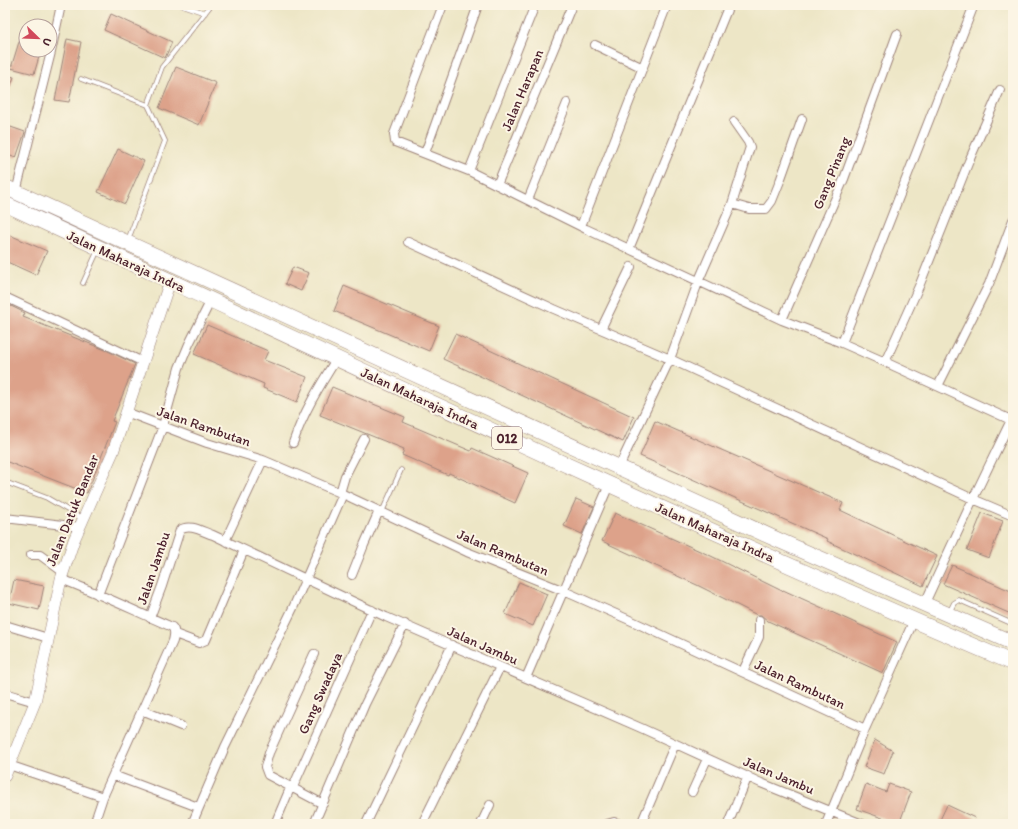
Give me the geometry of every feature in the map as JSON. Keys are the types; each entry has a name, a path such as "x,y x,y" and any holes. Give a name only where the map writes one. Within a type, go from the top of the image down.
{"highway":[{"name":"Jalan Maharaja Indra","path":"10,190 924,605 1013,643"},
{"name":"Jalan Maharaja Indra","path":"5,204 609,485 1013,663"},
{"path":"370,375 378,357"}],"street":[{"path":"10,190 51,52 61,5"},
{"path":"443,5 394,134 395,142 469,171 580,226 699,280 782,320 842,343 1012,419 924,605"},
{"path":"425,153 478,5"},
{"name":"Jalan Harapan","path":"469,171 535,5"},
{"name":"Jalan Harapan","path":"497,185 572,5"},
{"path":"580,226 667,5"},
{"path":"629,248 729,5"},
{"path":"842,343 974,5"},
{"name":"Gang Pinang","path":"782,320 844,178 897,34"},
{"path":"595,45 643,68"},
{"path":"885,362 920,284 969,161 1000,90"},
{"path":"528,200 567,104"},
{"path":"732,204 749,209 766,209 772,201 802,119"},
{"path":"619,467 670,359 699,280 732,204 750,147 734,122"},
{"path":"938,386 989,284 1013,220"},
{"path":"408,242 554,309 670,359 1013,516"},
{"path":"601,329 631,267"},
{"name":"Jalan Datuk Bandar","path":"5,776 7,764 35,702 62,575 82,523 113,452 170,281"},
{"path":"5,297 143,362"},
{"path":"98,595 163,426 179,368 211,300"},
{"path":"293,443 297,431 336,358"},
{"name":"Jalan Rambutan","path":"126,412 207,443 263,460 467,552 564,591 865,729"},
{"path":"192,824 228,740 293,608 341,494 345,476 364,439"},
{"path":"224,541 263,460"},
{"path":"526,678 609,485"},
{"path":"352,575 364,545 381,512"},
{"path":"5,518 82,523"},
{"name":"Jalan Jambu","path":"150,618 180,530 184,526 189,526 372,610 641,728 707,759 862,824"},
{"path":"175,634 199,643 206,640 244,550"},
{"path":"31,555 40,555 62,575 98,595 174,629 175,634 173,641 103,797 94,824"},
{"name":"Gang Swadaya","path":"275,824 372,610"},
{"path":"743,672 759,637 759,620"},
{"path":"826,824 865,729 914,620"},
{"path":"314,824 365,704 405,624"},
{"path":"5,625 48,638"},
{"path":"366,824 452,645"},
{"path":"314,654 269,753 265,767 268,775 323,804"},
{"path":"422,824 500,667"},
{"path":"5,694 35,702"},
{"path":"142,710 181,726"},
{"path":"641,824 675,744"},
{"path":"692,792 707,759"},
{"path":"7,764 103,797"},
{"path":"113,775 198,807"},
{"path":"728,824 748,776"},
{"path":"481,824 490,805"},
{"path":"607,824 614,822 620,824"}],"lane":[{"path":"182,5 205,13"},
{"path":"148,105 162,67 211,5"},
{"path":"81,78 148,105 165,141 127,242"},
{"path":"83,283 99,248"},
{"path":"381,512 401,470"},
{"path":"5,482 47,498 82,523"},
{"path":"948,615 954,603 959,600 1013,624"}],"building":[{"path":"111,14 172,42 165,58 104,30"},
{"path":"67,39 81,42 69,102 55,100"},
{"path":"18,45 18,58 39,58 34,74 11,68"},
{"path":"176,67 216,83 199,125 159,108"},
{"path":"5,75 14,77 6,99 5,99"},
{"path":"5,125 25,132 16,158 5,154"},
{"path":"118,149 144,161 125,204 98,192"},
{"path":"5,233 47,251 36,275 5,261"},
{"path":"293,267 309,273 301,291 285,284"},
{"path":"344,286 439,326 429,351 334,311"},
{"path":"5,303 25,313 23,317 108,351 135,364 112,421 115,422 87,493 5,461"},
{"path":"207,325 268,351 264,360 307,377 297,402 263,388 264,384 194,354"},
{"path":"455,334 634,417 623,442 443,359"},
{"path":"332,387 405,417 403,422 471,451 472,448 528,473 515,503 449,473 448,475 402,455 404,449 320,415"},
{"path":"655,421 843,503 840,510 937,556 923,586 827,541 828,539 640,456"},
{"path":"576,499 594,507 582,534 564,526"},
{"path":"615,513 711,556 782,591 783,590 897,642 883,673 768,621 761,615 757,615 697,585 602,541"},
{"path":"982,513 1003,521 989,558 967,550"},
{"path":"952,565 1013,592 1013,615 943,584"},
{"path":"14,580 44,586 39,610 9,603"},
{"path":"519,582 547,594 533,626 505,614"},
{"path":"875,740 893,751 884,774 864,767"},
{"path":"866,784 886,792 889,784 911,792 899,824 857,809"},
{"path":"947,805 975,818 973,824 938,824"}]}
